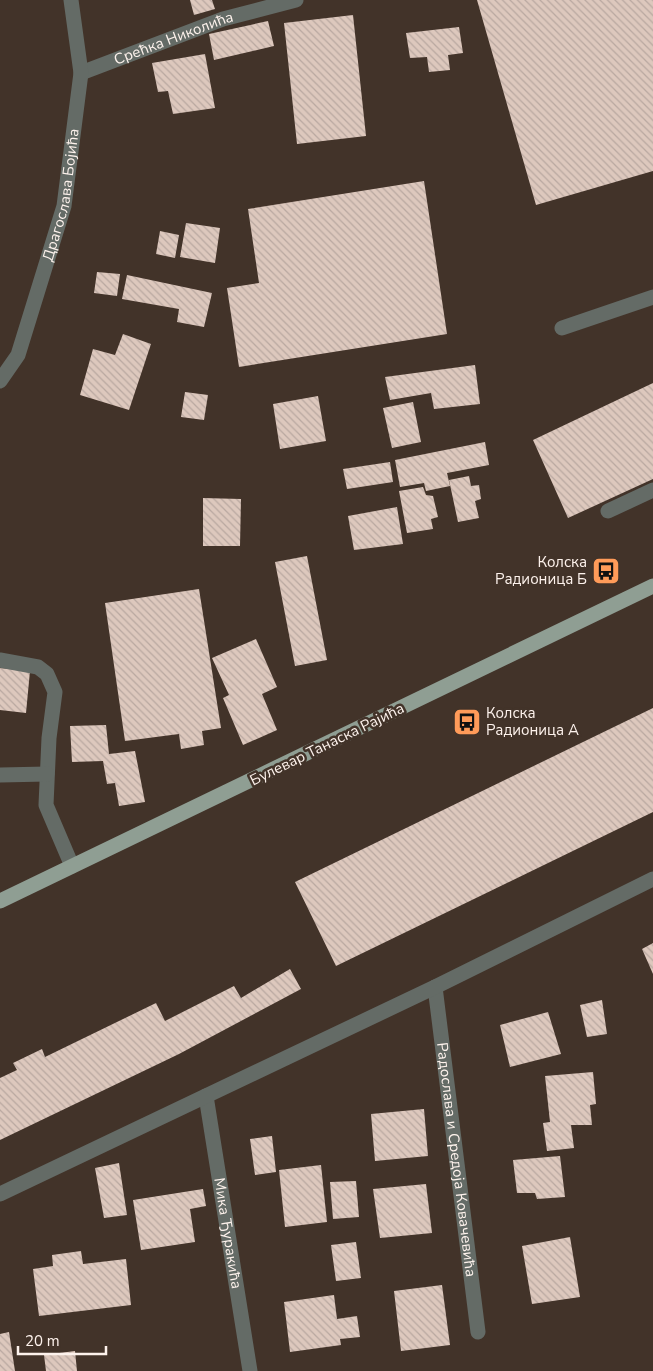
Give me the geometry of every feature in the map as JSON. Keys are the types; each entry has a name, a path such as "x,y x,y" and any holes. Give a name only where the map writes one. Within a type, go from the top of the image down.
{"main road":[{"name":"Булевар Танаска Рајића","path":"0,901 653,586"}],"street":[{"name":"Драгослава Бојића","path":"0,381 18,355 64,206 81,73 71,0"},
{"name":"Срећка Николића","path":"81,73 222,19 296,0"},
{"path":"562,328 653,297"},
{"path":"608,511 653,490"},
{"path":"0,660 38,667 47,674 55,692 46,805 72,866"},
{"path":"0,774 47,774"},
{"path":"0,1194 436,987 653,879"},
{"name":"Радослава и Средоја Ковачевића","path":"436,987 478,1332"},
{"name":"Мика Ђуракића","path":"206,1096 250,1371"}],"building":[{"path":"190,0 212,0 215,9 194,15"},
{"path":"477,0 653,0 653,171 536,205"},
{"path":"353,15 366,136 297,144 284,23"},
{"path":"268,21 274,46 214,60 209,34"},
{"path":"459,27 463,53 448,55 450,70 429,72 427,57 410,58 406,33"},
{"path":"205,54 215,108 173,114 168,91 158,92 152,63"},
{"path":"424,181 447,334 239,367 227,288 259,283 248,209"},
{"path":"186,223 220,228 215,263 180,257"},
{"path":"160,231 179,235 175,258 156,254"},
{"path":"97,272 120,274 117,296 94,293"},
{"path":"127,275 212,293 204,327 177,322 179,309 122,299"},
{"path":"123,334 151,344 129,410 80,395 93,349 115,355"},
{"path":"475,365 480,404 434,409 431,393 390,400 385,377"},
{"path":"653,383 653,479 568,518 533,440"},
{"path":"185,392 208,395 204,420 181,417"},
{"path":"318,396 326,441 280,449 273,404"},
{"path":"413,402 421,442 392,448 383,408"},
{"path":"485,442 489,465 447,473 450,486 426,491 424,483 400,487 395,460"},
{"path":"390,462 393,482 347,489 343,469"},
{"path":"469,476 471,486 479,485 481,499 475,501 479,518 458,522 449,480"},
{"path":"423,487 426,495 433,496 438,517 431,519 433,529 407,533 399,491"},
{"path":"203,498 241,499 240,546 203,546"},
{"path":"397,507 403,544 354,550 348,516"},
{"path":"307,556 327,660 295,666 275,562"},
{"path":"199,589 221,728 202,731 204,745 181,749 179,734 125,741 105,603"},
{"path":"256,639 277,687 262,694 277,730 243,745 223,698 229,695 212,658"},
{"path":"0,668 30,671 26,713 0,710"},
{"path":"653,708 653,812 336,966 295,882"},
{"path":"106,725 109,754 135,751 145,802 119,806 115,783 107,784 103,761 72,762 70,726"},
{"path":"653,943 653,974 642,949"},
{"path":"290,969 301,989 179,1054 0,1140 0,1078 17,1070 13,1063 42,1049 45,1057 156,1003 165,1021 234,986 241,998"},
{"path":"602,1000 607,1034 587,1037 580,1005"},
{"path":"548,1012 561,1054 510,1067 500,1025"},
{"path":"593,1072 596,1104 590,1105 592,1125 571,1125 574,1148 547,1151 543,1123 550,1122 545,1076"},
{"path":"424,1109 428,1156 375,1161 371,1114"},
{"path":"272,1136 276,1172 255,1175 250,1139"},
{"path":"560,1156 565,1197 537,1199 535,1193 517,1193 513,1160"},
{"path":"119,1163 127,1215 104,1218 95,1168"},
{"path":"321,1165 327,1222 285,1227 279,1170"},
{"path":"356,1181 359,1217 333,1219 330,1182"},
{"path":"426,1184 432,1233 380,1238 373,1189"},
{"path":"203,1189 206,1206 190,1209 195,1242 141,1250 133,1200"},
{"path":"570,1237 580,1297 532,1304 522,1246"},
{"path":"356,1242 361,1278 336,1281 331,1245"},
{"path":"81,1251 83,1264 126,1259 131,1305 39,1316 33,1269 53,1266 52,1255"},
{"path":"442,1285 450,1345 401,1351 394,1291"},
{"path":"334,1295 337,1319 357,1316 360,1337 340,1339 341,1345 290,1352 284,1302"},
{"path":"9,1332 15,1371 0,1371 0,1334"},
{"path":"75,1351 77,1371 46,1371 44,1355"}],"place":[{"name":"Колска Радионица Б","path":"606,571"},
{"name":"Колска Радионица А","path":"467,722"}]}
